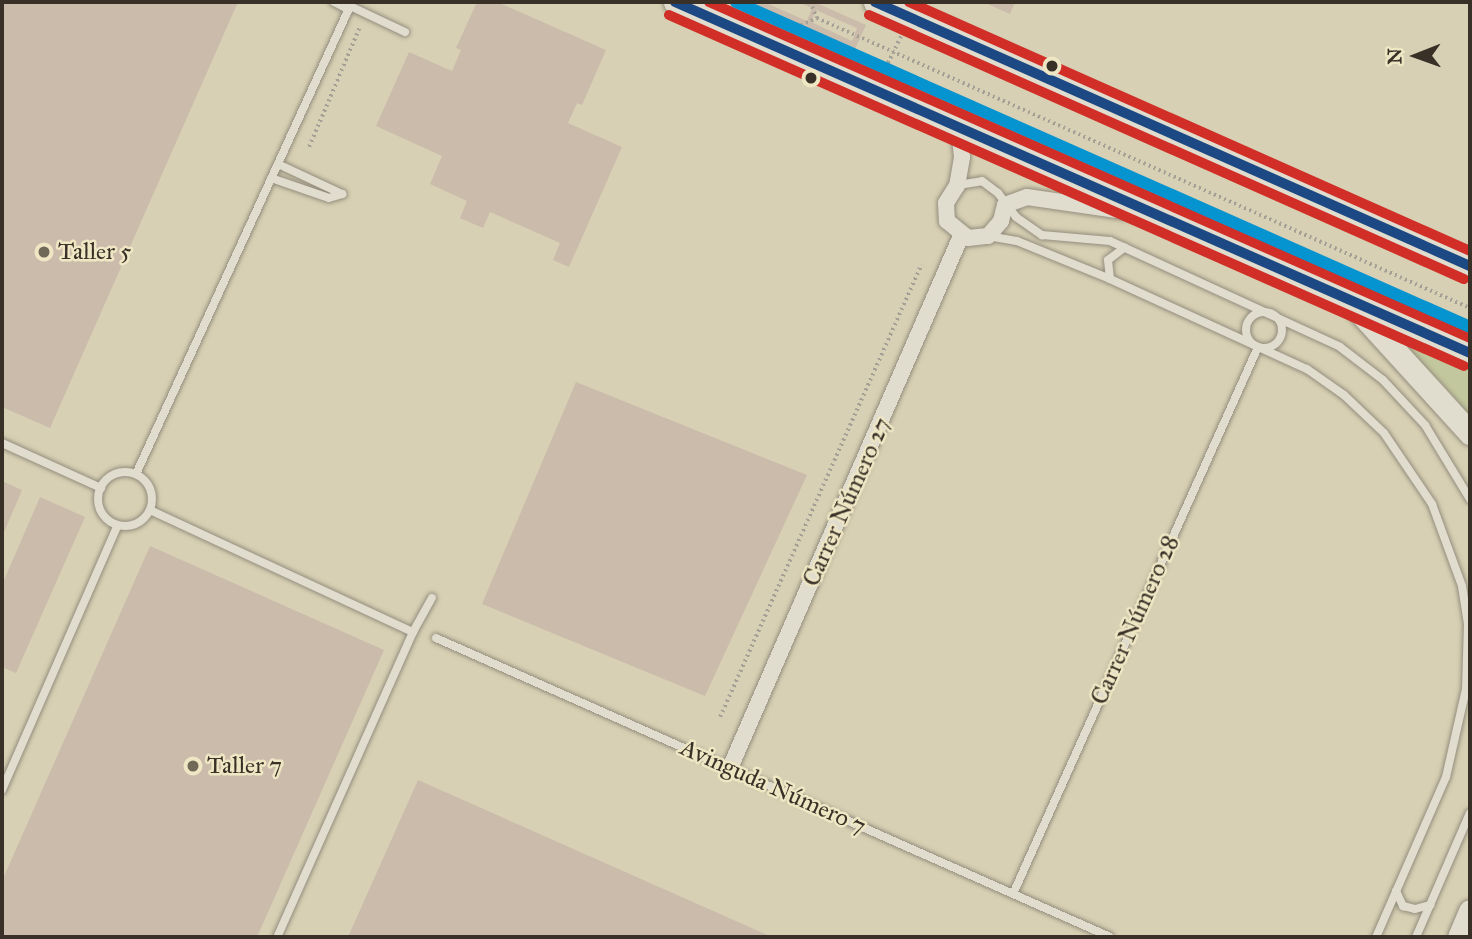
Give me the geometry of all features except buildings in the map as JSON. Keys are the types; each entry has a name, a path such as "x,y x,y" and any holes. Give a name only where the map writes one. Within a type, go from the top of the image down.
{"main road":[{"path":"675,2 959,130 1470,353"},
{"path":"875,2 1460,258 1470,266"},
{"path":"1348,299 1470,433"},
{"path":"1459,937 1470,911"}],"street":[{"path":"959,130 962,157 956,187 945,212 952,229 961,236 988,236 1001,221 1005,205 1040,198 1159,215"},
{"name":"Carrer Número 27","path":"730,768 961,236"}],"lane":[{"path":"334,2 350,6 405,32"},
{"path":"136,474 350,6"},
{"path":"271,178 329,198 342,194 278,164"},
{"path":"956,187 982,181 991,186 1005,205 1032,231 1049,238 1100,238 1125,247 1272,313 1340,347 1382,380 1436,440 1470,499"},
{"path":"988,236 1017,241 1110,279 1325,381 1384,433 1433,504 1462,586 1469,659 1462,717 1446,778 1376,937"},
{"path":"1110,279 1108,260 1125,247"},
{"path":"1272,313 1282,328 1280,340 1270,347 1258,347 1249,340 1248,323 1255,314 1272,313"},
{"name":"Carrer Número 28","path":"1013,894 1258,347"},
{"path":"2,443 101,488"},
{"path":"136,474 151,492 150,510 137,524 118,526 101,511 101,488 114,475 136,474"},
{"path":"150,510 413,632"},
{"path":"2,790 118,526"},
{"path":"276,937 413,632 432,598"},
{"name":"Avinguda Número 7","path":"436,638 1110,937"},
{"path":"1416,937 1470,813"},
{"path":"1396,891 1403,906 1415,909 1430,905"}],"path":[{"path":"810,2 817,18 1470,308"},
{"path":"309,146 366,14"},
{"path":"779,24 791,30 817,18"},
{"path":"882,75 904,31"},
{"name":"Carrer Número 27","path":"720,717 921,265"}],"green space":[{"path":"1401,341 1470,370 1470,417 1451,393"}],"transit line":[{"path":"675,2 1470,353"},
{"path":"709,2 1470,338"},
{"path":"736,2 1470,327"},
{"path":"875,2 1470,266"},
{"path":"909,2 1470,251"},
{"path":"669,15 1464,366"},
{"path":"869,15 1464,279"}],"place":[{"name":"Taller 5","path":"44,252"},
{"name":"Taller 7","path":"193,766"}]}
